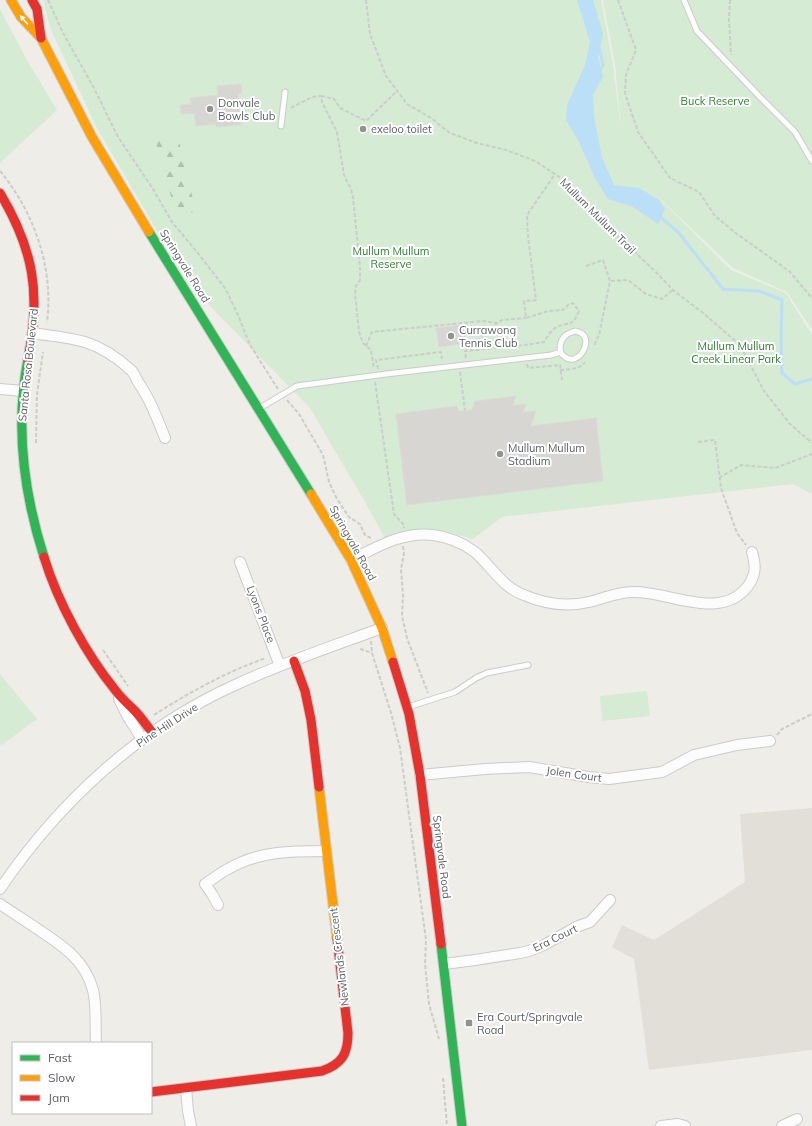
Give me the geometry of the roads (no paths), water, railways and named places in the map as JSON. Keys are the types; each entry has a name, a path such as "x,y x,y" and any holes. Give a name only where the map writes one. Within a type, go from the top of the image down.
{"main road":[{"name":"Springvale Road","path":"11,0 21,17 41,38 92,137 351,560 382,628 407,707 420,775 444,964 462,1126"},
{"name":"Springvale Road","path":"32,0 37,9 41,38"},
{"name":"Santa Rosa Boulevard","path":"0,193 20,229 29,256 32,271 34,291 33,334 24,391 22,428 24,469 30,510 40,548 50,578 67,615 90,655 115,691 152,732"},
{"name":"Newlands Crescent","path":"152,1092 322,1071 333,1067 344,1056 348,1043 348,1033 311,720 305,691 294,661"}],"street":[{"path":"33,334 85,342 117,359 132,372 143,388 165,438"},
{"path":"0,389 24,391"},
{"path":"351,560 388,542 403,537 413,535 433,535 452,540 466,546 480,557 504,583 523,595 545,602 558,604 581,604 614,594 635,592 653,593 688,602 703,603 730,600 744,591 750,584 754,570 755,563 752,552"},
{"name":"Lyons Place","path":"240,562 280,666"},
{"name":"Pine Hill Drive","path":"0,889 26,852 62,811 93,779 142,739 168,721 227,689 280,666 382,628"},
{"name":"Santa Rosa Boulevard","path":"115,691 128,717 142,739"},
{"name":"Jolen Court","path":"420,775 485,769 529,767 589,777 609,778 662,772 694,755 737,745 770,742"},
{"path":"218,905 205,884 229,868 254,858 278,852 326,851"},
{"name":"Era Court","path":"444,964 505,956 544,945 576,927 590,922 610,900"},
{"path":"0,904 64,948 74,956 85,970 94,995 96,1042"},
{"path":"186,1088 188,1111 192,1126"},
{"path":"782,1126 797,1119"},
{"path":"662,1126 678,1124 685,1126"}],"lane":[{"path":"684,0 697,31 795,132 812,161"},
{"path":"281,126 286,92"},
{"path":"575,331 584,336 584,350 575,359 565,357 561,352 560,347 563,338 567,334 575,331"},
{"path":"259,409 297,386 459,365 551,355 561,352"},
{"path":"407,707 455,692 486,673 528,665"}],"water":[{"path":"577,0 593,0 603,34 598,57 603,77 593,95 594,116 602,158 614,185 639,188 659,200 665,209 658,224 633,207 608,199 595,178 579,142 566,120 567,105 585,65 590,42"}],"waterway":[{"path":"599,47 603,65 599,72"},
{"path":"659,216 678,232 723,289 759,291 782,300 782,373 795,384 812,379"}],"place":[{"name":"Donvale Bowls Club","path":"210,109"},
{"name":"exeloo toilet","path":"363,129"},
{"name":"Currawong Tennis Club","path":"451,336"},
{"name":"Mullum Mullum Stadium","path":"500,454"},
{"name":"Era Court/Springvale Road","path":"469,1023"}],"park label":[{"name":"Buck Reserve","path":"715,101"},
{"name":"Mullum Mullum Reserve","path":"391,257"},
{"name":"Mullum Mullum Creek Linear Park","path":"736,352"}]}
